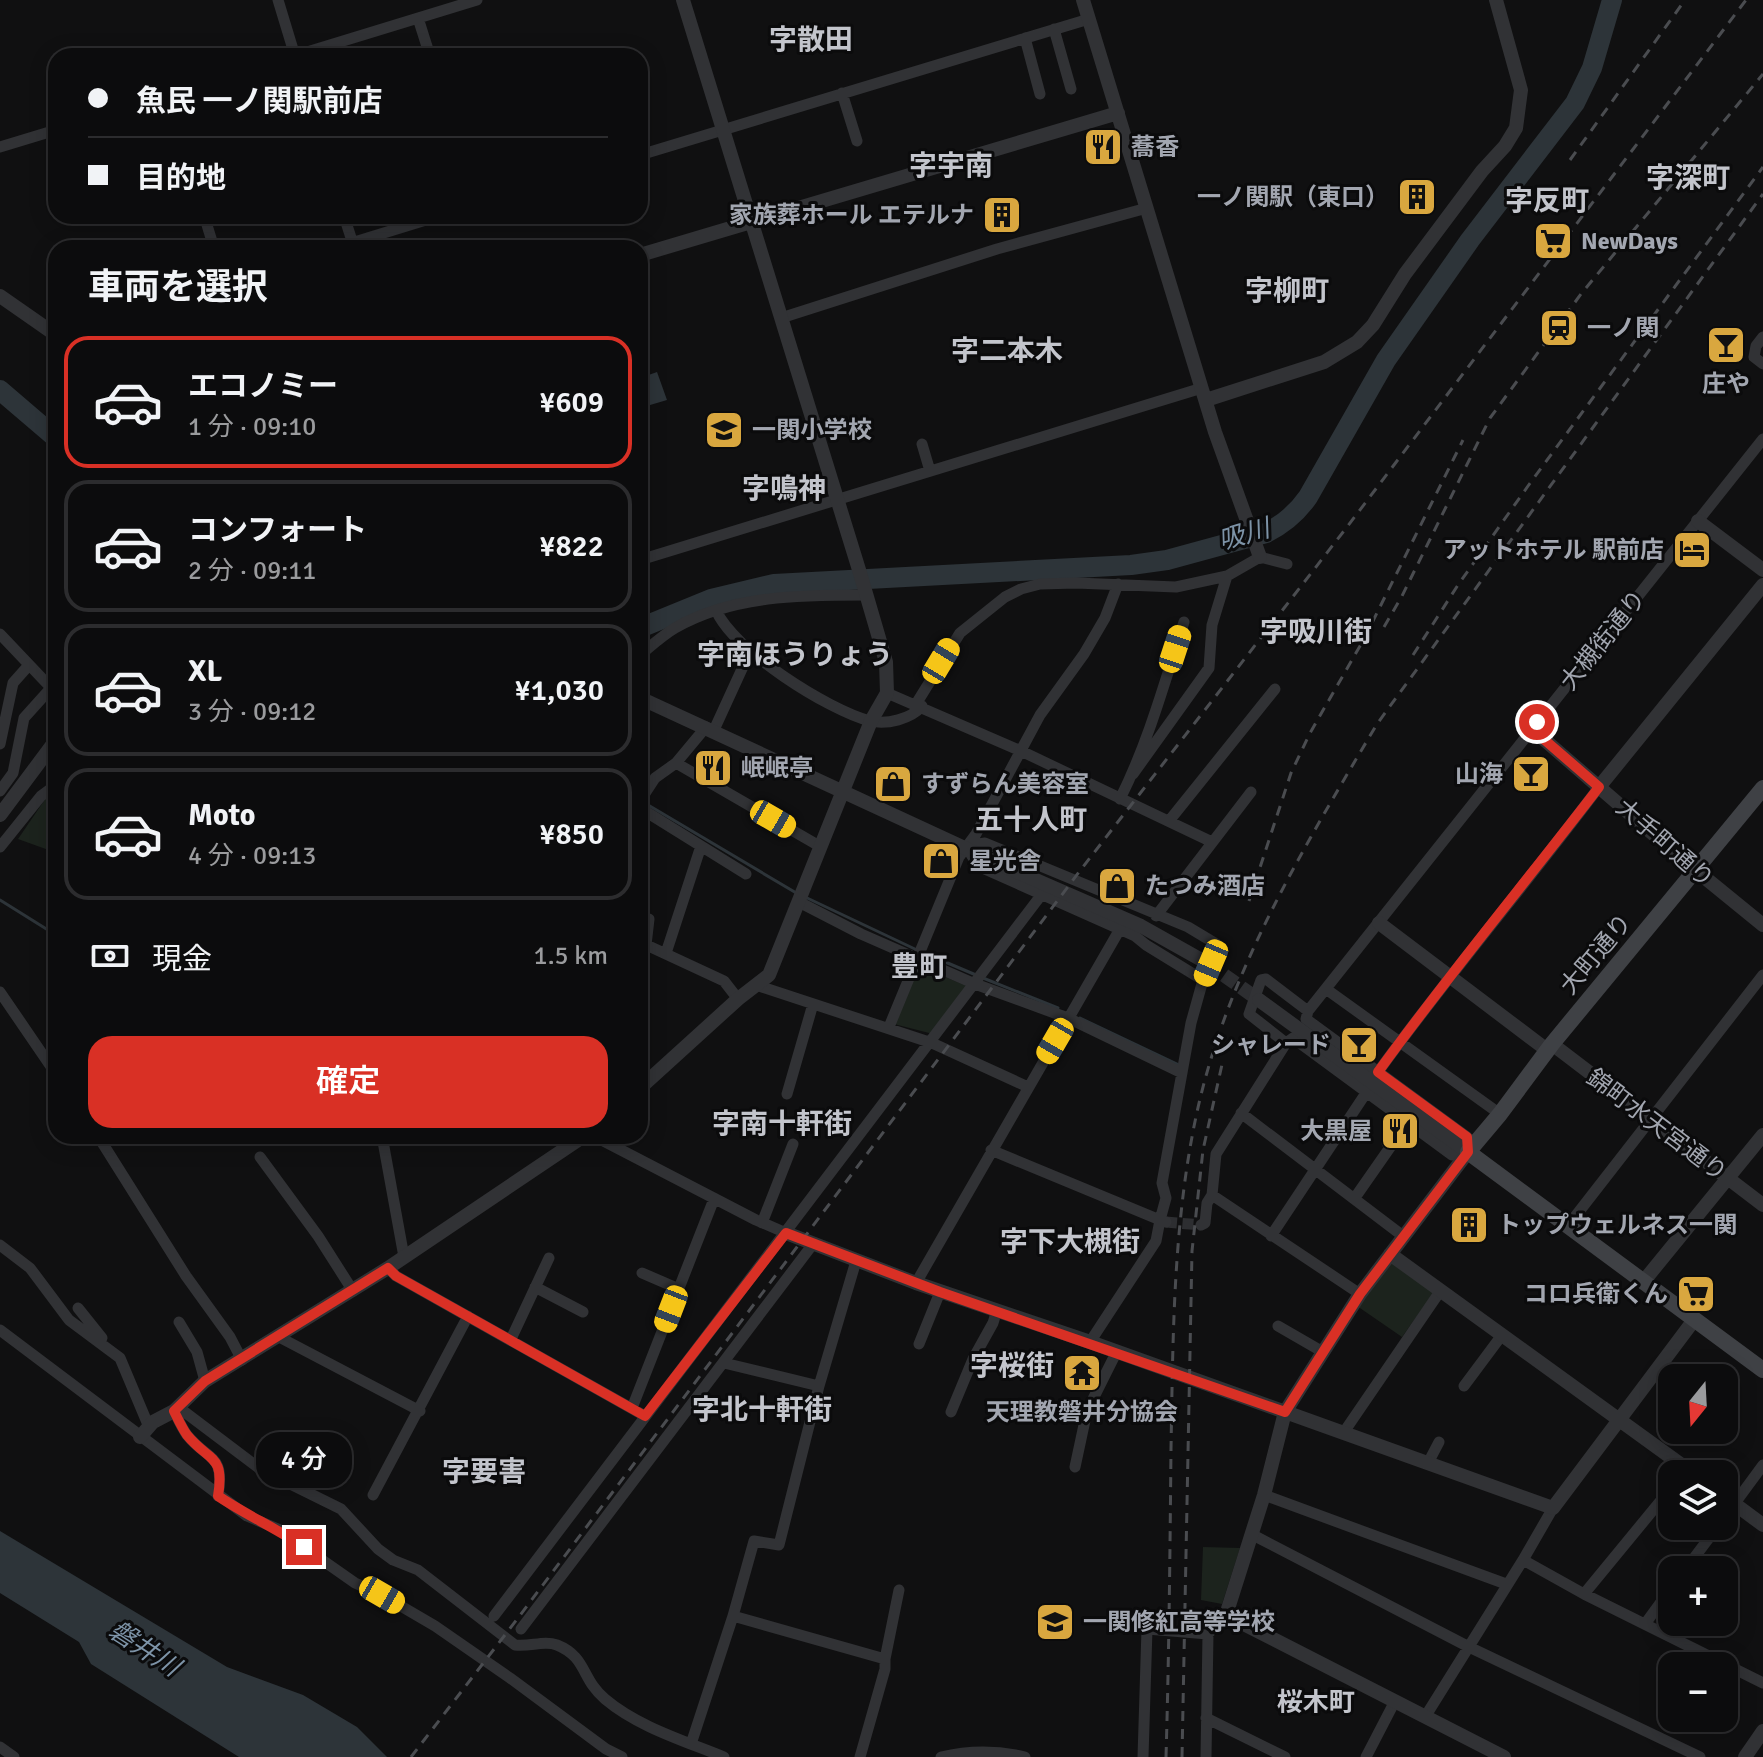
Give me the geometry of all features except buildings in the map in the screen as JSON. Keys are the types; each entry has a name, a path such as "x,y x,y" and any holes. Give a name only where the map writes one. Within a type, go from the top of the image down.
{"main road":[{"name":"大町通り","path":"1468,1152 1550,1047 1763,788"},
{"path":"1468,1152 1763,1370"}],"street":[{"path":"278,0 293,48"},
{"path":"321,48 477,0"},
{"path":"648,1081 769,975 871,721 887,693 886,662 864,587 683,0"},
{"path":"1083,0 1204,394 1258,553"},
{"path":"648,558 930,471 1324,362 1357,342 1373,325 1405,274 1516,128 1521,90 1496,0"},
{"path":"418,18 427,48"},
{"path":"648,152 1089,19"},
{"path":"1054,29 1071,89"},
{"path":"1025,38 1040,94"},
{"path":"842,93 857,141"},
{"path":"648,253 1118,113"},
{"path":"0,147 48,132"},
{"path":"781,318 997,249 1147,208"},
{"path":"368,240 415,224"},
{"path":"207,225 212,240"},
{"path":"0,296 48,329"},
{"path":"1763,337 1756,346 1754,357 1763,364"},
{"name":"大槻街通り","path":"1308,1011 1763,439"},
{"path":"922,444 930,471"},
{"path":"1698,521 1763,570"},
{"path":"1258,553 1287,564"},
{"path":"716,610 721,622 754,653 802,690 871,721 888,723 916,712 960,633 1005,597 1021,589 1040,584 1176,587 1227,576 1258,553"},
{"path":"1120,799 1133,774 1209,668 1212,625 1227,576"},
{"path":"889,1027 959,857 976,834 1040,715 1084,654 1105,618 1118,584"},
{"path":"1378,1072 1449,975 1763,585"},
{"path":"648,649 674,628 716,610 755,600 864,587"},
{"path":"1133,774 1184,622"},
{"path":"0,634 48,685"},
{"path":"648,789 655,778 676,763 710,729 747,658 754,653"},
{"path":"0,744 13,683 29,665"},
{"path":"1169,821 1275,689"},
{"path":"887,693 1021,751 1212,842"},
{"path":"0,791 13,773 24,718 48,696"},
{"path":"648,702 1141,926 1207,963"},
{"name":"大手町通り","path":"1532,729 1763,925"},
{"path":"0,815 48,751"},
{"path":"676,763 821,847"},
{"path":"0,847 48,791"},
{"path":"1156,916 1251,792"},
{"path":"648,813 746,874"},
{"path":"966,846 985,843 1188,927 1218,945 1193,1013 1162,1183 1166,1198 1163,1221 1156,1241 1090,1342"},
{"path":"666,953 701,846"},
{"path":"966,846 978,866 1135,936 1203,980"},
{"path":"494,1616 932,1043 1042,894"},
{"path":"799,902 861,934 975,984 1068,1018 1182,1073"},
{"path":"648,923 649,919"},
{"name":"錦町水天宮通り","path":"1379,923 1763,1205"},
{"path":"916,1283 1120,929"},
{"path":"648,946 724,981 738,999"},
{"path":"1567,1227 1763,975"},
{"path":"1206,1757 1208,1634 1226,1615 1264,1495 1285,1412 1360,1294 1468,1152 1467,1137 1306,1019 1308,1011 1266,979 1261,980 1249,1014 1286,1043"},
{"path":"756,985 932,1043 1028,1087"},
{"path":"1326,989 1500,1114"},
{"path":"0,992 48,1062"},
{"path":"1259,1000 1468,1152"},
{"path":"787,1094 813,1004"},
{"path":"1201,1225 1205,1223 1207,1203 1212,1195 1216,1154 1286,1043 1293,1038 1452,1155 1468,1152"},
{"path":"1271,1236 1366,1093"},
{"path":"1241,1113 1403,1236"},
{"path":"1354,1199 1391,1146 1387,1143 1402,1119"},
{"path":"1643,1282 1763,1135"},
{"path":"103,1144 242,1360"},
{"path":"383,1144 404,1257"},
{"path":"145,1432 176,1409 205,1381 353,1291 572,1144"},
{"path":"609,1144 762,1223 856,1261 1553,1508"},
{"path":"762,1223 793,1144"},
{"path":"991,1150 1163,1221"},
{"path":"260,1157 318,1236 353,1291"},
{"path":"1212,1195 1360,1294"},
{"path":"632,1408 714,1199"},
{"path":"521,1629 813,1244"},
{"path":"0,1245 30,1268 69,1320 120,1358 145,1432"},
{"path":"1390,1254 1671,1460"},
{"path":"511,1339 549,1258"},
{"path":"691,1744 754,1541 779,1545 819,1386 856,1261"},
{"path":"388,1268 396,1276 645,1416"},
{"path":"642,1273 679,1289"},
{"path":"535,1287 583,1312"},
{"path":"1344,1432 1441,1290"},
{"path":"919,1344 940,1292"},
{"path":"78,1308 103,1337 101,1343"},
{"path":"951,1412 997,1310"},
{"path":"373,1495 468,1316"},
{"path":"1425,1717 1553,1508 1694,1320"},
{"path":"179,1322 197,1352 205,1381"},
{"path":"1278,1326 1323,1352"},
{"path":"0,1330 145,1432 218,1496 247,1516 278,1529 355,1583 435,1626 606,1749 622,1757"},
{"path":"1464,1386 1502,1335"},
{"path":"279,1337 420,1411"},
{"path":"1075,1467 1087,1411 1117,1351"},
{"path":"724,1363 819,1386"},
{"path":"176,1409 187,1435 214,1460 221,1475 218,1496"},
{"path":"176,1409 260,1469 341,1509 378,1549 393,1560 418,1570 515,1645 554,1644 571,1652 580,1659 589,1683 623,1712 711,1754 724,1757"},
{"path":"1428,1463 1439,1442"},
{"path":"1738,1491 1763,1465"},
{"path":"1264,1495 1506,1584"},
{"path":"1584,1594 1658,1504"},
{"path":"1738,1507 1763,1525"},
{"path":"1251,1534 1469,1647 1700,1757"},
{"path":"1523,1560 1584,1594 1763,1683"},
{"path":"860,1757 885,1669 899,1590"},
{"path":"1645,1624 1658,1606"},
{"path":"1226,1615 1504,1757"},
{"path":"733,1616 885,1659"},
{"path":"1143,1757 1147,1629 1208,1634"},
{"path":"1366,1757 1394,1703"},
{"path":"1206,1718 1285,1757"},
{"path":"1745,1757 1763,1731"},
{"path":"0,1747 14,1757"},
{"path":"941,1757 967,1751 991,1751 1025,1757"}],"shaded area":[{"path":"48,795 48,850 18,839"},
{"path":"917,965 969,987 933,1034 894,1024"},
{"path":"1391,1259 1435,1291 1402,1337 1357,1306"},
{"path":"1203,1547 1240,1548 1222,1604 1201,1600"}],"water":[{"path":"657,372 667,400 648,406 648,375"},
{"name":"磐井川","path":"0,1531 227,1667 303,1695 357,1727 387,1757 239,1757 91,1664 79,1642 0,1593"}],"waterway":[{"name":"吸川","path":"648,625 711,599 774,584 1131,565 1167,560 1266,533 1279,526 1308,497 1386,360 1470,240 1575,103 1592,68 1612,0"},
{"name":"吸川","path":"0,390 48,431"},
{"path":"648,805 798,894"},
{"path":"805,897 917,950"},
{"path":"0,900 48,930"},
{"path":"924,953 976,975"},
{"path":"983,978 1058,1008"},
{"path":"1080,1018 1177,1064"}],"tunnel":[{"path":"1207,963 1259,1000"},
{"path":"1166,1222 1201,1225"}],"railway":[{"path":"1570,160 1685,0"},
{"path":"411,1757 1079,872 1347,527 1746,0"},
{"path":"1384,627 1490,418 1581,294 1763,74"},
{"path":"1413,655 1528,486 1763,167"},
{"path":"1166,1757 1173,1364 1179,1237 1197,1112 1228,1009 1271,911 1377,724 1763,194"},
{"path":"1249,901 1291,773 1310,733 1364,639 1463,440"},
{"path":"1182,1757 1192,1251 1203,1150 1223,1060"}],"place":[{"name":"蕎香","path":"1103,147"},
{"name":"一ノ関駅（東口）","path":"1417,197"},
{"name":"家族葬ホール エテルナ","path":"1002,215"},
{"name":"NewDays","path":"1553,241"},
{"name":"一ノ関","path":"1559,328"},
{"name":"庄や","path":"1726,345"},
{"name":"一関小学校","path":"724,430"},
{"name":"アットホテル 駅前店","path":"1692,550"},
{"name":"岷岷亭","path":"713,768"},
{"name":"山海","path":"1531,774"},
{"name":"すずらん美容室","path":"893,784"},
{"name":"星光舎","path":"941,861"},
{"name":"たつみ酒店","path":"1117,886"},
{"name":"シャレード","path":"1359,1045"},
{"name":"大黒屋","path":"1400,1131"},
{"name":"トップウェルネス一関","path":"1469,1225"},
{"name":"コロ兵衛くん","path":"1696,1294"},
{"name":"天理教磐井分協会","path":"1082,1373"},
{"name":"一関修紅高等学校","path":"1055,1622"}],"district":[{"name":"字散田","path":"811,40"},
{"name":"字宇南","path":"951,166"},
{"name":"字深町","path":"1688,178"},
{"name":"字反町","path":"1547,201"},
{"name":"字柳町","path":"1287,291"},
{"name":"字二本木","path":"1007,351"},
{"name":"字鳴神","path":"784,489"},
{"name":"字吸川街","path":"1316,632"},
{"name":"字南ほうりょう","path":"795,655"},
{"name":"五十人町","path":"1031,820"},
{"name":"豊町","path":"919,967"},
{"name":"字南十軒街","path":"782,1124"},
{"name":"字下大槻街","path":"1070,1242"},
{"name":"字桜街","path":"1012,1366"},
{"name":"字北十軒街","path":"762,1410"},
{"name":"字要害","path":"484,1472"},
{"name":"桜木町","path":"1316,1703"}],"route":[{"path":"304,1547 278,1529 247,1516 218,1496 221,1475 214,1460 187,1435 174,1411 205,1381 388,1268 396,1276 645,1416 786,1233 940,1292 1285,1412 1360,1294 1468,1152 1467,1137 1378,1072 1449,975 1530,878 1599,787 1532,729 1537,722"}]}
